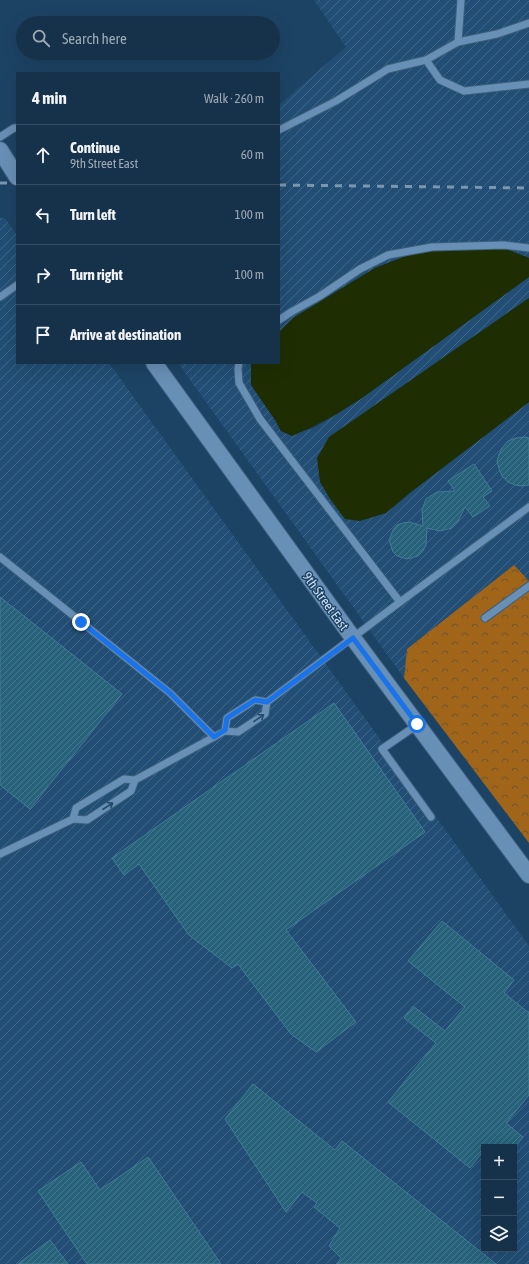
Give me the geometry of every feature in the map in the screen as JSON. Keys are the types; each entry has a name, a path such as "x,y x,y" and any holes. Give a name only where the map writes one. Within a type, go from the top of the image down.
{"street":[{"path":"0,150 16,175"},
{"name":"9th Street East","path":"155,364 353,638 529,875"}],"lane":[{"path":"458,42 461,0"},
{"path":"280,129 336,101 388,69 426,60 458,42 497,34 529,23"},
{"path":"426,60 440,80 464,91 529,84"},
{"path":"0,137 16,128"},
{"path":"280,319 290,312 320,296 360,269 388,256 432,247 504,245 529,248"},
{"path":"0,297 16,286"},
{"path":"239,364 239,383 260,419 400,602"},
{"path":"73,819 76,808 124,779 135,780 225,730 238,732 265,714 267,702 529,507"},
{"path":"0,557 170,693 214,737"},
{"path":"486,618 529,586"},
{"path":"225,730 227,718 255,700 267,702"},
{"path":"417,724 382,749 431,817"},
{"path":"0,854 73,819 87,820 131,791 135,780"}],"shaded area":[{"path":"314,0 529,0 529,258 501,247 419,251 375,268 293,318 280,331 280,186 285,186 280,179 280,104 346,47"},
{"path":"0,218 5,218 16,234 16,364 110,364 529,946 529,1264 0,1264"},
{"path":"501,247 529,258 529,277 345,409 319,424 292,436 281,431 251,385 252,364 280,364 280,331 293,318 375,268 419,251"},
{"path":"529,277 529,298 330,437 317,458 386,513 411,492 529,402 529,581 514,565 407,649 404,678 179,364 252,364 251,385 281,431 312,429 362,398"},
{"path":"529,298 529,402 411,492 386,513 360,521 345,519 330,499 320,482 317,458 329,437"}],"green space":[{"path":"514,565 529,581 529,843 404,678 407,649"}],"building":[{"path":"525,437 529,438 529,485 522,486 508,482 502,476 497,461 499,454 508,441"},
{"path":"474,464 492,491 483,497 490,506 473,517 465,507 457,523 452,528 440,531 427,528 426,545 418,556 407,559 397,556 393,552 389,540 397,525 409,522 423,526 422,510 426,499 437,492 455,491 448,481"},
{"path":"0,597 122,694 30,809 0,785"},
{"path":"334,703 425,832 286,930 356,1022 316,1052 291,1034 238,964 232,968 189,935 139,864 124,875 112,858"},
{"path":"442,921 514,980 504,993 529,1013 529,1095 506,1123 523,1137 517,1144 481,1144 481,1154 470,1168 388,1102 436,1043 404,1018 413,1006 445,1031 465,1007 408,961"},
{"path":"253,1084 335,1150 342,1141 496,1264 337,1264 341,1258 329,1246 340,1228 314,1207 317,1203 302,1192 286,1212 225,1119"},
{"path":"148,1157 221,1264 87,1264 38,1191 81,1162 100,1190"},
{"path":"50,1240 68,1264 18,1264"}],"railway":[{"path":"0,183 16,183"},
{"path":"280,185 529,188"}],"route":[{"path":"81,622 170,693 214,737 225,730 227,718 255,700 267,702 353,638 417,724"}]}
